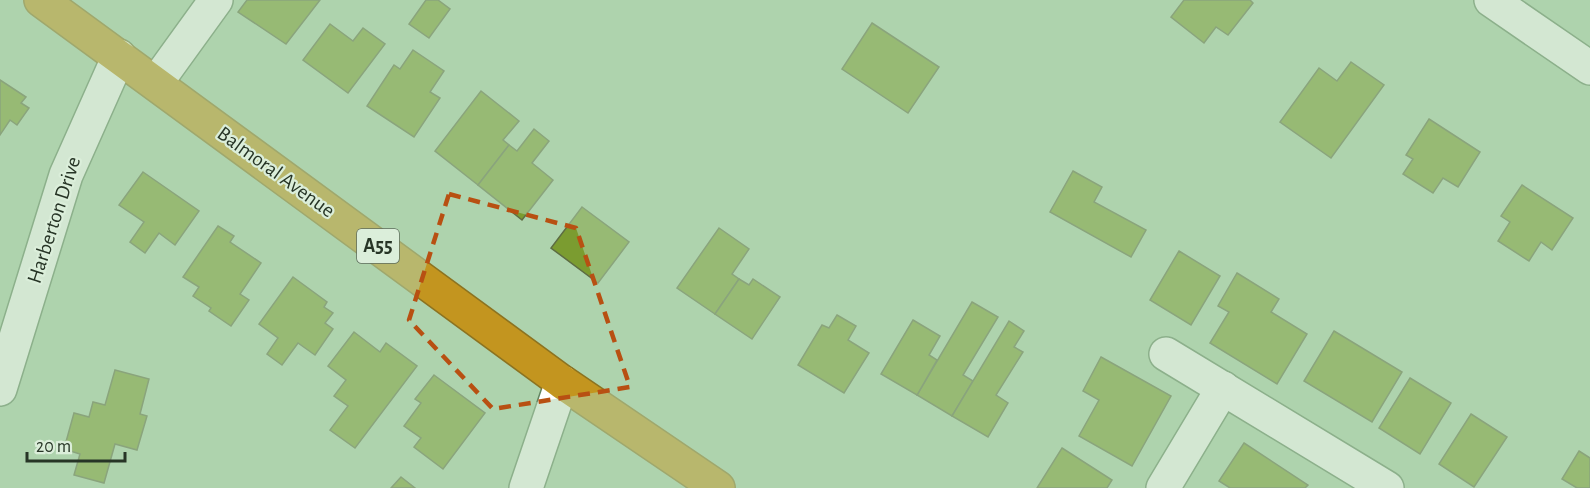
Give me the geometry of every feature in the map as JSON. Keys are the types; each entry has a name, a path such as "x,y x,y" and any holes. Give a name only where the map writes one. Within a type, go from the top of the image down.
{"highway":[{"name":"Balmoral Avenue","path":"41,0 562,382 718,488"}],"street":[{"path":"156,83 216,0"},
{"path":"1491,0 1590,68"},
{"name":"Harberton Drive","path":"0,389 66,175 119,56"},
{"path":"1166,354 1387,488"},
{"path":"526,488 562,382"},
{"path":"1163,488 1222,388"}],"highlighted area":[{"path":"449,194 576,228 630,387 493,409 409,320"}],"building":[{"path":"247,0 320,0 286,44 238,12"},
{"path":"426,0 438,0 450,9 429,38 409,24"},
{"path":"1184,0 1250,0 1253,3 1228,35 1216,27 1204,43 1171,17"},
{"path":"872,23 939,67 908,113 842,69"},
{"path":"330,24 353,41 363,28 385,44 348,93 303,60"},
{"path":"413,50 444,71 430,92 440,98 414,137 367,106 394,65 400,69"},
{"path":"1351,62 1384,85 1331,158 1280,122 1319,68 1337,81"},
{"path":"0,80 26,97 21,103 29,108 17,125 10,120 0,135"},
{"path":"481,91 519,121 503,140 509,145 478,185 435,151"},
{"path":"1429,119 1480,152 1458,187 1443,178 1433,193 1403,174 1413,159 1406,155"},
{"path":"534,129 549,141 532,163 553,180 522,220 478,185 509,145 517,151"},
{"path":"1073,171 1102,187 1094,202 1146,230 1131,257 1050,212"},
{"path":"143,172 199,211 175,245 159,233 145,253 130,242 144,222 119,205"},
{"path":"1522,185 1573,218 1552,250 1541,242 1529,261 1498,241 1510,222 1501,216"},
{"path":"582,207 629,242 598,283 551,248"},
{"path":"218,226 234,236 230,242 261,263 240,294 249,300 231,326 209,311 211,308 193,296 199,287 183,277"},
{"path":"719,228 749,249 732,274 739,279 715,314 677,288"},
{"path":"1179,251 1220,276 1191,325 1150,300"},
{"path":"1237,273 1279,299 1271,312 1307,334 1277,384 1210,343 1229,312 1218,306"},
{"path":"293,277 327,302 324,307 333,313 325,323 333,329 315,355 298,343 282,365 267,354 278,338 259,324"},
{"path":"739,279 749,285 753,279 780,297 752,339 715,314"},
{"path":"972,302 998,317 963,375 973,381 952,416 917,395"},
{"path":"837,315 856,326 848,340 869,353 844,393 798,365 822,325 829,328"},
{"path":"913,320 940,336 929,355 937,360 917,395 881,374"},
{"path":"1009,321 1024,331 1014,347 1023,352 996,395 1008,403 988,437 952,416"},
{"path":"1334,331 1402,372 1372,422 1304,381"},
{"path":"354,332 380,352 386,343 417,366 355,448 330,430 348,406 334,396 346,380 328,366"},
{"path":"1101,357 1171,396 1132,466 1079,436 1099,400 1083,391"},
{"path":"115,370 149,379 140,414 147,416 137,450 115,444 104,483 74,475 80,454 64,449 74,413 89,417 93,402 105,405"},
{"path":"434,375 485,413 443,469 414,447 421,438 404,426 421,403 415,399"},
{"path":"1410,378 1451,403 1420,454 1379,428"},
{"path":"1471,414 1507,437 1474,487 1439,464"},
{"path":"1244,443 1308,485 1305,488 1230,488 1219,481"},
{"path":"1062,448 1112,480 1107,488 1037,488"},
{"path":"1579,451 1590,458 1590,488 1577,488 1562,479"},
{"path":"401,477 415,488 391,488"}]}
